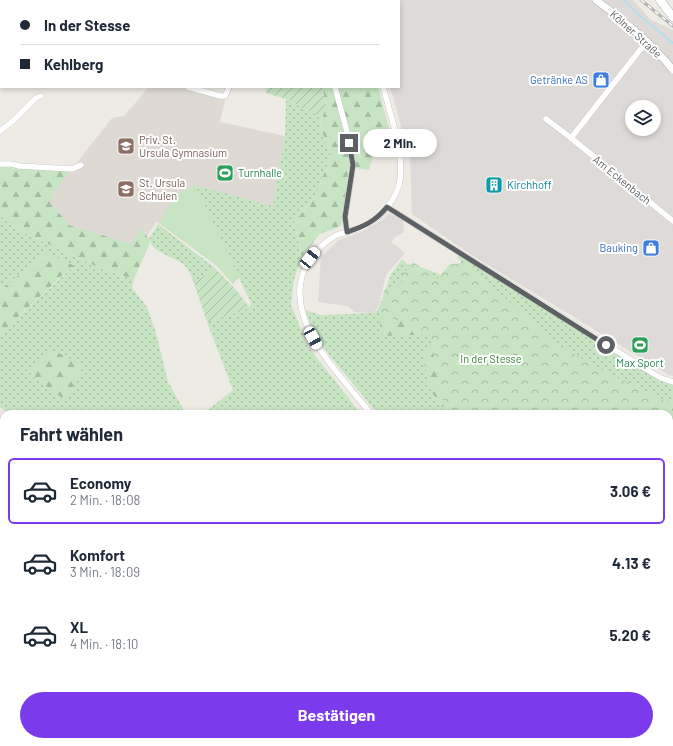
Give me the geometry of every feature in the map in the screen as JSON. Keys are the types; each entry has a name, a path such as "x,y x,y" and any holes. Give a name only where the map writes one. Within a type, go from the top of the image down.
{"main road":[{"path":"660,0 673,17"}],"street":[{"name":"Kölner Straße","path":"596,0 624,21 648,42 673,70"},
{"path":"571,138 640,50 648,42"},
{"path":"192,88 224,96 228,88"},
{"path":"335,88 347,132 353,165 345,217 347,232"},
{"path":"368,410 317,345 309,330 302,310 300,293 304,270 317,250 331,238 363,227 372,222 387,207 400,184 401,170 396,136 383,88"},
{"path":"0,131 40,96"},
{"name":"Am Eckenbach","path":"546,119 673,221"},
{"path":"0,164 72,169 81,165"},
{"path":"387,207 644,368 661,378 673,382"}],"shaded area":[{"path":"400,0 633,0 651,20 673,30 673,376 669,375 467,252 412,214 410,157 390,88 400,88"},
{"name":"St. Ursula Schulen","path":"148,88 192,88 225,96 220,122 285,136 273,206 195,185 239,277 233,284 217,266 155,221 155,224 147,236 142,229 131,245 69,225 50,202 53,193 112,118 124,116"},
{"path":"389,213 403,220 403,233 396,236 391,242 405,253 386,275 379,305 374,313 354,312 348,306 318,302 321,257 339,240 362,232 382,220"}],"green space":[{"path":"267,88 322,88 326,105 322,118 286,99 266,93"},
{"path":"322,88 378,88 390,132 375,148 369,170 349,167 341,226 320,234 302,256 294,222 315,198 331,155 320,126 326,105"},
{"path":"286,99 322,118 320,126 331,155 315,198 294,222 302,256 294,279 291,305 309,348 358,410 208,410 233,390 207,322 250,308 251,303 195,185 273,206 285,136"},
{"path":"0,164 72,169 53,193 50,202 69,225 131,244 142,229 150,243 134,279 104,270 18,230 0,216"},
{"path":"195,185 239,277 233,284 217,266 159,223 176,195"},
{"path":"0,216 18,230 104,270 134,279 132,288 147,307 156,333 168,382 184,410 4,410 0,407 0,334 74,266 47,253 0,290"},
{"path":"158,224 215,268 194,283 188,270 183,264 158,251 151,244 149,239"},
{"path":"455,251 665,383 673,384 673,410 657,410 438,334 446,410 374,410 321,344 311,327 305,310 321,315 375,313 380,305 391,274 402,259 407,264 418,266 436,273 457,285 467,274"},
{"path":"47,253 75,266 64,274 0,334 0,290"},
{"name":"In der Stesse","path":"413,262 437,279 450,264 465,263 564,348 600,369 673,403 673,410 444,410 429,333 401,321 380,315 384,291 402,284 401,276"},
{"path":"215,268 237,291 250,308 207,322 194,283"},
{"path":"415,308 438,334 382,336 379,318"},
{"path":"436,340 445,410 443,410 430,389 423,357 431,342"},
{"path":"52,350 84,365 66,401 30,375 35,365"}],"waterway":[{"path":"623,0 673,43"}],"railway":[{"path":"641,0 673,26"}],"place":[{"name":"Getränke AS","path":"601,80"},
{"name":"Priv. St. Ursula Gymnasium","path":"126,146"},
{"name":"Turnhalle","path":"225,173"},
{"name":"Kirchhoff","path":"494,185"},
{"name":"St. Ursula Schulen","path":"126,189"},
{"name":"Bauking","path":"651,248"},
{"name":"Max Sport","path":"640,345"}],"route":[{"path":"349,143 353,165 345,217 347,232 363,227 372,222 387,207 606,345"}]}
